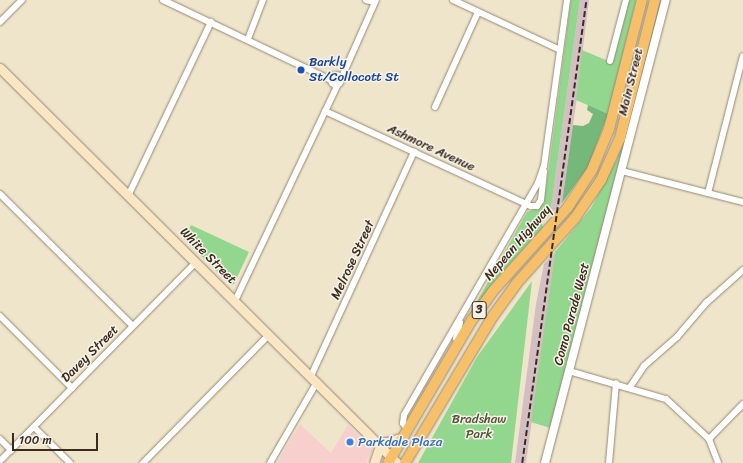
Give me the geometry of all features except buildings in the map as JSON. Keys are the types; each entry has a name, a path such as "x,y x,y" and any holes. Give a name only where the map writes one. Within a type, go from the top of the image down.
{"highway":[{"name":"Main Street","path":"604,143 642,0"},
{"name":"Main Street","path":"615,151 656,0"},
{"path":"628,56 641,59"},
{"name":"Nepean Highway","path":"392,461 405,433 458,344 493,291 572,202 592,170 604,143"},
{"name":"Nepean Highway","path":"405,463 493,316 516,284 580,212 601,180 615,151"}],"main road":[{"name":"White Street","path":"0,68 314,379 378,444 392,461"},
{"path":"374,463 378,444 387,442 405,433"}],"street":[{"path":"0,22 22,0"},
{"path":"163,0 336,80"},
{"path":"248,39 263,0"},
{"path":"235,301 330,101 336,80 348,61 376,1 366,0"},
{"path":"453,0 560,50"},
{"path":"528,204 536,206 542,200 544,166 567,0"},
{"name":"Main Street","path":"610,61 626,0"},
{"name":"Main Street","path":"622,171 666,0"},
{"path":"435,107 478,12"},
{"path":"128,196 211,22"},
{"path":"708,193 743,56"},
{"name":"Ashmore Avenue","path":"325,111 528,204"},
{"name":"Melrose Street","path":"270,463 314,379 414,152"},
{"path":"405,433 404,415 528,204 544,166"},
{"path":"622,171 743,202"},
{"name":"Como Parade West","path":"545,463 622,171"},
{"path":"0,194 133,326"},
{"name":"Davey Street","path":"0,461 196,262"},
{"path":"630,388 644,366 678,338 706,303 743,270"},
{"path":"0,316 72,388"},
{"path":"458,344 456,338 460,321"},
{"path":"143,463 269,334"},
{"path":"569,371 666,398 709,439 718,463"},
{"path":"609,463 616,383"},
{"path":"709,439 743,404"},
{"path":"34,427 70,463"},
{"path":"0,439 11,450"}],"shaded area":[{"path":"580,0 589,0 576,104 562,203 550,215"},
{"path":"555,252 526,463 515,463 536,304 544,264"},
{"path":"300,424 331,453 348,425 373,450 366,463 277,463"}],"green space":[{"path":"571,0 580,0 550,215 542,222 543,227 493,283 461,330 527,212 536,209 544,203"},
{"path":"629,0 636,0 608,114 576,100 582,50 613,63"},
{"path":"588,105 608,114 588,167 562,203 573,125 583,126 589,123 593,114 587,110"},
{"path":"623,139 626,140 550,428 531,422 555,252 591,208 617,159"},
{"path":"191,225 249,252 234,284 231,285 184,239"},
{"name":"Bradshaw Park","path":"532,281 511,463 418,463 477,357"}],"railway":[{"path":"522,463 586,0"}],"place":[{"name":"Barkly St/Collocott St","path":"301,70"},
{"name":"Parkdale Plaza","path":"350,442"}]}
